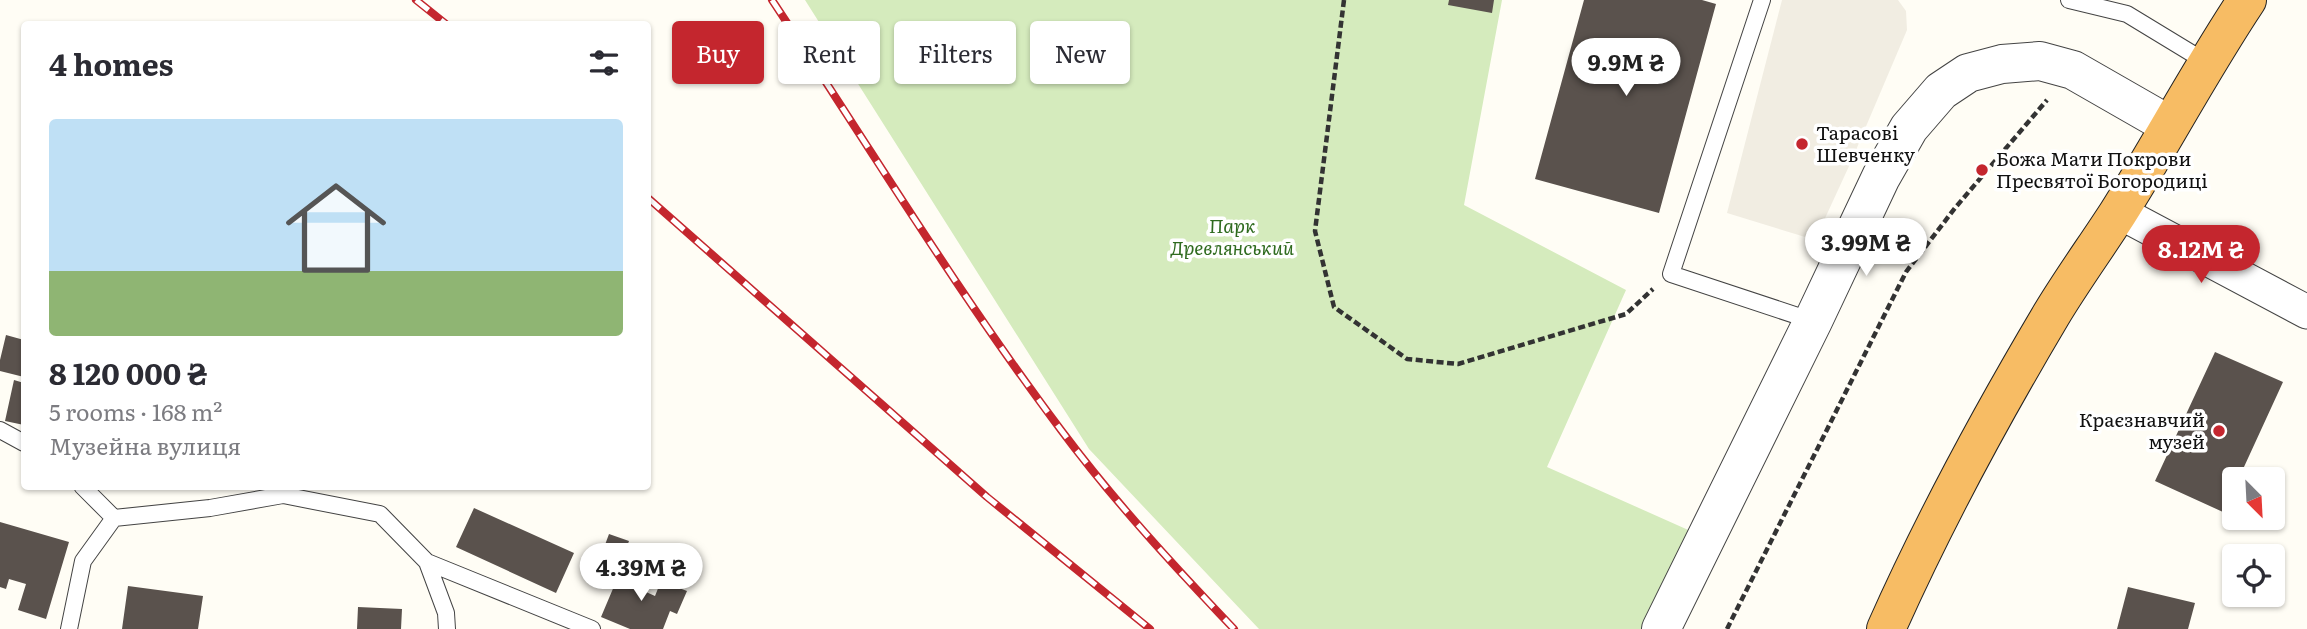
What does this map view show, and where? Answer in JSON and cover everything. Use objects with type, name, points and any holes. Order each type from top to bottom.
[{"type":"highway","points":[[1886,629],[1904,588],[1977,447],[2052,313],[2119,212],[2206,61],[2247,0]]},
{"type":"street","points":[[1661,629],[1881,177],[1909,128],[1941,91],[1968,73],[2002,64],[2040,61],[2073,70],[2169,125]]},
{"type":"street","points":[[2119,212],[2307,312]]},
{"type":"lane","points":[[1762,0],[1671,274],[1813,321]]},
{"type":"lane","points":[[2069,0],[2127,14],[2206,61]]},
{"type":"lane","points":[[0,430],[21,441]]},
{"type":"lane","points":[[86,490],[114,518]]},
{"type":"lane","points":[[69,629],[83,561],[114,518],[210,508],[283,495],[380,514],[427,562],[592,629]]},
{"type":"lane","points":[[427,562],[446,613],[447,629]]},
{"type":"path","points":[[1344,0],[1315,231],[1334,307],[1408,359],[1458,364],[1626,314],[1671,274]]},
{"type":"path","points":[[1727,629],[1906,272],[1955,208],[2050,96]]},
{"type":"green space","name":"Парк Древлянський","points":[[805,0],[1502,0],[1464,205],[1626,290],[1547,467],[1695,533],[1650,629],[1259,629],[1089,449],[858,84],[880,84],[880,21],[818,21]]},
{"type":"shaded area","points":[[1782,0],[1898,0],[1906,11],[1907,30],[1815,240],[1727,213]]},
{"type":"building","points":[[1449,0],[1494,0],[1492,13],[1448,5]]},
{"type":"building","points":[[1584,0],[1702,0],[1716,4],[1659,213],[1535,179]]},
{"type":"building","points":[[6,335],[21,339],[21,376],[0,371]]},
{"type":"building","name":"Краєзнавчий музей","points":[[2215,352],[2283,382],[2244,467],[2222,467],[2222,512],[2155,481]]},
{"type":"building","points":[[14,380],[21,382],[21,424],[5,421]]},
{"type":"building","points":[[474,508],[574,553],[556,593],[456,547]]},
{"type":"building","points":[[0,522],[69,542],[46,619],[18,610],[26,584],[9,579],[6,589],[0,587]]},
{"type":"building","points":[[609,534],[629,541],[616,576],[596,569]]},
{"type":"building","points":[[623,565],[641,572],[635,587],[655,596],[661,581],[687,591],[677,614],[670,611],[663,629],[630,629],[601,617]]},
{"type":"building","points":[[128,586],[203,596],[198,629],[122,629]]},
{"type":"building","points":[[2128,587],[2195,603],[2188,629],[2117,629]]},
{"type":"building","points":[[358,607],[402,609],[401,629],[357,629]]},
{"type":"railway","points":[[416,0],[442,21]]},
{"type":"railway","points":[[772,0],[949,271],[1023,378],[1123,507],[1234,629]]},
{"type":"railway","points":[[651,201],[987,497],[1150,629]]},
{"type":"place","name":"Тарасові Шевченку","points":[[1802,144]]},
{"type":"place","name":"Божа Мати Покрови Пресвятої Богородиці","points":[[1982,170]]},
{"type":"place","name":"Краєзнавчий музей","points":[[2219,431]]}]
